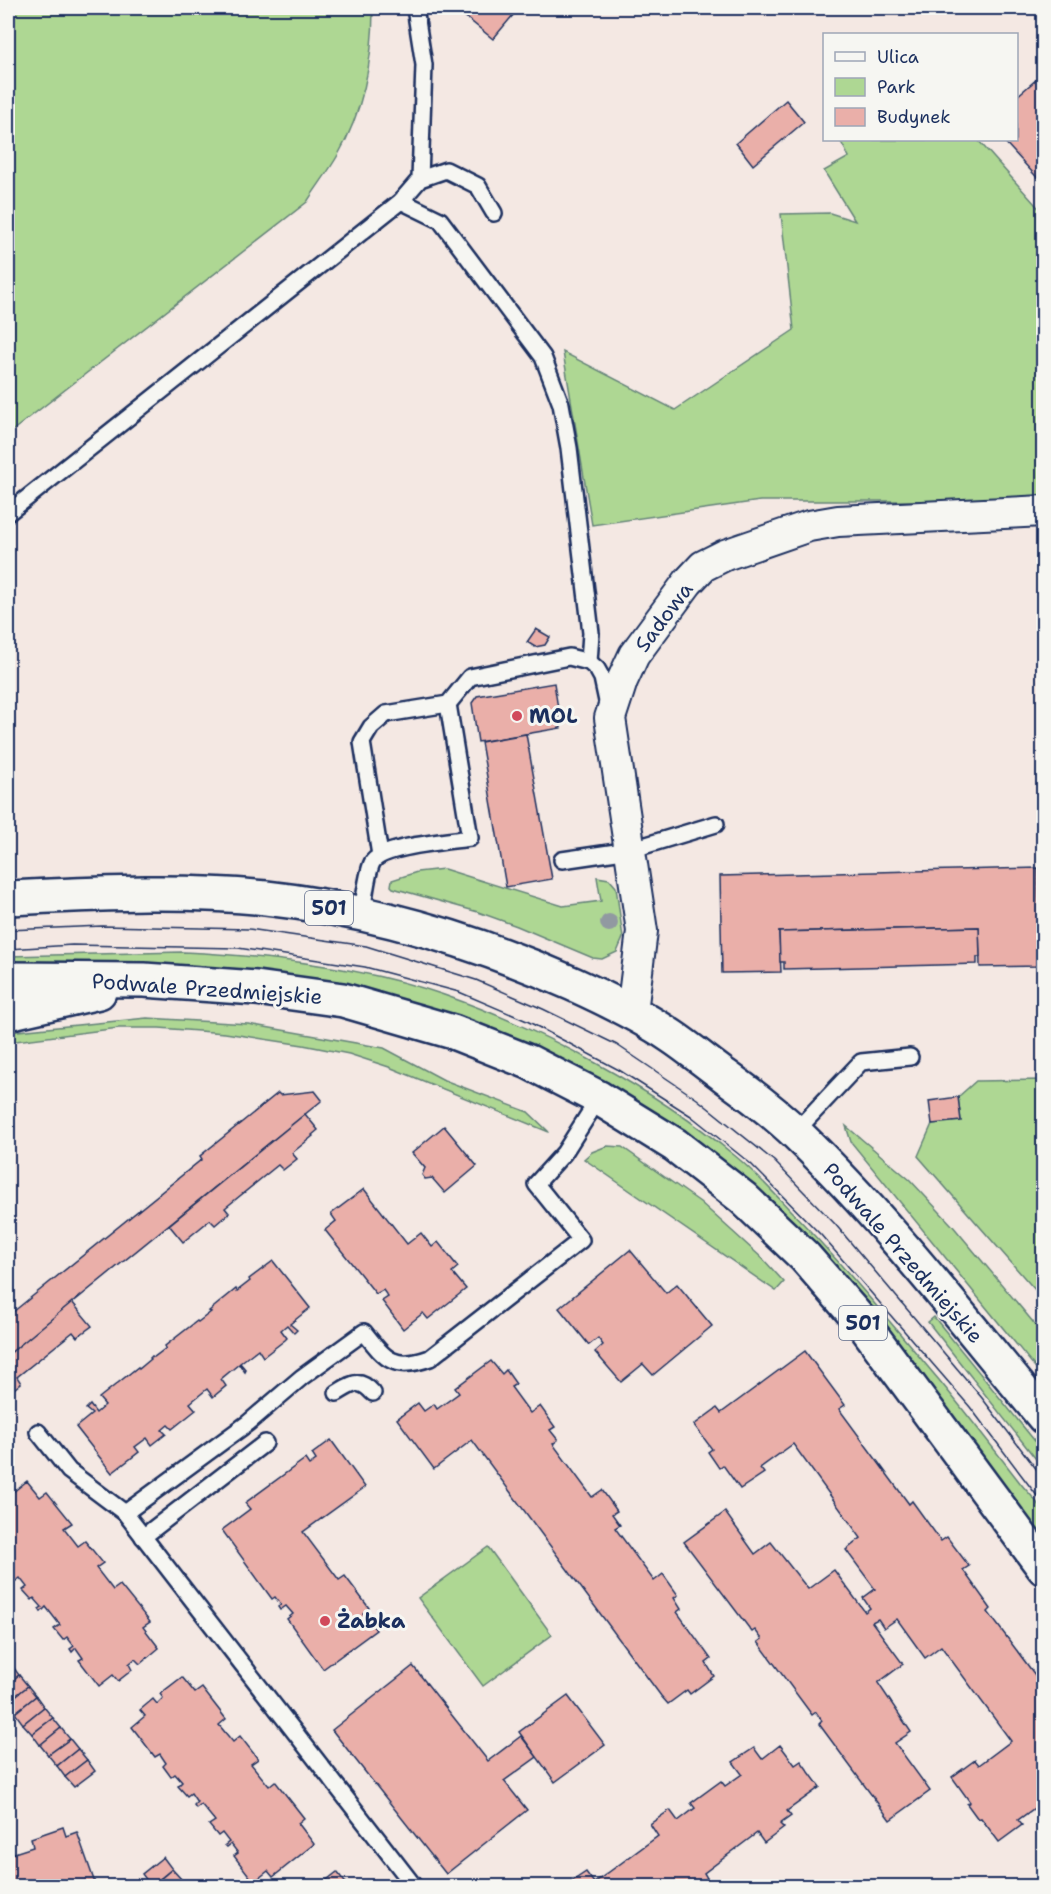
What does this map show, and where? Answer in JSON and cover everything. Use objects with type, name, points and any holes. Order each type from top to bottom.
[{"type":"main road","name":"Podwale Przedmiejskie","points":[[8,897],[164,892],[266,898],[362,913],[484,947],[632,1012],[670,1035],[753,1097],[795,1132],[886,1227],[1044,1417]]},
{"type":"main road","name":"Podwale Przedmiejskie","points":[[8,979],[144,980],[256,988],[343,1000],[453,1032],[529,1062],[599,1098],[675,1145],[743,1198],[805,1257],[865,1326],[1044,1568]]},
{"type":"main road","points":[[8,1013],[144,980]]},
{"type":"street","name":"Sadowa","points":[[632,1012],[642,931],[610,718],[622,681],[634,655],[688,582],[703,566],[725,555],[809,526],[838,521],[1044,511]]},
{"type":"lane","points":[[415,8],[424,64],[420,179]]},
{"type":"lane","points":[[8,513],[401,201],[420,179],[446,170],[478,186],[494,213]]},
{"type":"lane","points":[[401,201],[440,220],[543,357],[561,404],[569,448],[591,633],[589,662]]},
{"type":"lane","points":[[380,855],[362,742],[371,727],[386,714],[448,704],[470,677],[569,657],[589,662],[597,669],[602,678],[610,718]]},
{"type":"lane","points":[[362,913],[372,862],[380,855],[405,847],[470,838],[448,704]]},
{"type":"lane","points":[[562,860],[630,850],[716,824]]},
{"type":"lane","points":[[795,1132],[861,1062],[910,1057]]},
{"type":"lane","points":[[125,1513],[248,1423],[302,1377],[364,1332],[381,1353],[395,1362],[412,1364],[430,1358],[581,1240],[536,1184],[564,1153],[599,1098]]},
{"type":"lane","points":[[337,1393],[357,1383],[366,1385],[372,1393]]},
{"type":"lane","points":[[38,1432],[69,1472],[125,1513],[414,1887]]},
{"type":"lane","points":[[143,1537],[265,1443]]},
{"type":"green space","points":[[8,8],[373,8],[373,27],[369,65],[354,121],[338,155],[307,202],[8,434]]},
{"type":"green space","points":[[841,141],[979,141],[1043,213],[1043,493],[1036,501],[760,501],[592,525],[563,352],[675,410],[794,330],[781,214],[830,213],[855,221],[824,171],[849,157]]},
{"type":"green space","points":[[444,869],[563,906],[601,901],[597,877],[609,879],[616,887],[623,938],[617,952],[602,959],[593,958],[478,912],[391,886],[392,880],[417,872]]},
{"type":"green space","points":[[183,952],[248,956],[315,964],[413,985],[481,1009],[558,1043],[633,1084],[669,1107],[749,1168],[809,1229],[866,1293],[1037,1503],[1044,1519],[1043,1543],[671,1124],[593,1077],[158,965],[8,962],[8,956]]},
{"type":"green space","points":[[147,1018],[248,1024],[384,1048],[444,1080],[528,1112],[549,1132],[389,1067],[349,1054],[303,1045],[225,1033],[159,1028],[119,1028],[8,1042],[8,1032]]},
{"type":"green space","points":[[1043,1080],[1043,1299],[918,1156],[932,1124],[961,1120],[958,1097],[976,1081]]},
{"type":"green space","points":[[846,1126],[910,1180],[952,1225],[1043,1334],[1043,1377],[851,1142]]},
{"type":"green space","points":[[607,1146],[622,1147],[700,1202],[763,1259],[784,1282],[776,1291],[584,1159],[592,1152]]},
{"type":"green space","points":[[934,1317],[1043,1451],[1043,1468],[928,1322]]},
{"type":"green space","points":[[488,1547],[552,1635],[483,1686],[418,1598]]},
{"type":"building","points":[[466,8],[519,8],[493,39],[462,14]]},
{"type":"building","points":[[1044,73],[1044,185],[1004,141],[1018,141],[1018,95]]},
{"type":"building","points":[[786,100],[804,122],[753,165],[736,143]]},
{"type":"building","points":[[536,629],[550,637],[545,645],[535,647],[527,642]]},
{"type":"building","name":"MOL","points":[[554,683],[561,728],[478,742],[472,703],[477,696]]},
{"type":"building","points":[[526,734],[552,879],[506,887],[481,742]]},
{"type":"building","points":[[1038,868],[1040,966],[980,967],[979,927],[779,932],[781,972],[722,973],[720,876]]},
{"type":"building","points":[[979,927],[980,957],[977,957],[977,964],[784,969],[784,962],[780,962],[779,932]]},
{"type":"building","points":[[315,1091],[322,1100],[320,1102],[8,1355],[8,1316],[202,1159],[200,1156],[278,1093],[280,1095]]},
{"type":"building","points":[[958,1097],[961,1121],[932,1124],[929,1101]]},
{"type":"building","points":[[305,1114],[318,1130],[292,1153],[297,1159],[283,1170],[278,1165],[225,1208],[229,1213],[215,1225],[210,1220],[183,1242],[169,1225]]},
{"type":"building","points":[[444,1126],[477,1166],[445,1193],[432,1178],[425,1179],[422,1175],[425,1168],[412,1153]]},
{"type":"building","points":[[364,1189],[407,1244],[421,1233],[432,1247],[438,1242],[458,1267],[452,1272],[466,1289],[428,1319],[423,1313],[403,1329],[382,1301],[388,1297],[383,1290],[376,1294],[325,1230],[336,1221],[331,1214]]},
{"type":"building","points":[[630,1250],[666,1293],[677,1284],[712,1326],[653,1375],[643,1364],[621,1382],[595,1352],[603,1345],[598,1338],[589,1345],[559,1308]]},
{"type":"building","points":[[273,1261],[310,1308],[290,1324],[297,1330],[294,1333],[287,1325],[281,1330],[287,1338],[285,1340],[263,1357],[258,1349],[240,1363],[246,1370],[245,1372],[239,1364],[221,1379],[226,1386],[213,1397],[207,1389],[190,1403],[196,1410],[172,1429],[168,1425],[162,1430],[166,1434],[152,1445],[147,1438],[135,1447],[139,1452],[112,1473],[76,1427],[92,1414],[86,1409],[90,1405],[96,1413],[105,1405],[99,1398],[138,1367],[139,1369],[152,1356],[154,1357],[166,1348],[165,1346]]},
{"type":"building","points":[[72,1302],[92,1326],[77,1337],[73,1332],[17,1377],[21,1383],[8,1394],[8,1355]]},
{"type":"building","points":[[805,1351],[845,1405],[839,1409],[909,1504],[912,1501],[941,1541],[947,1537],[969,1566],[963,1570],[991,1609],[988,1612],[1044,1687],[1044,1801],[1018,1820],[1022,1825],[999,1842],[967,1804],[970,1802],[952,1777],[975,1760],[979,1765],[1011,1741],[941,1646],[925,1658],[897,1619],[884,1628],[878,1619],[872,1622],[903,1664],[878,1683],[911,1732],[895,1743],[930,1791],[890,1820],[819,1724],[822,1721],[816,1712],[812,1715],[758,1642],[762,1639],[755,1630],[752,1632],[684,1542],[725,1512],[755,1554],[771,1542],[808,1589],[834,1570],[865,1612],[870,1608],[863,1598],[875,1589],[846,1550],[861,1538],[793,1444],[760,1468],[764,1473],[740,1489],[723,1465],[719,1468],[708,1452],[712,1449],[694,1425],[717,1408],[721,1413]]},
{"type":"building","points":[[491,1361],[502,1374],[506,1370],[516,1384],[511,1387],[530,1413],[540,1406],[555,1427],[550,1430],[558,1440],[553,1444],[592,1497],[602,1490],[617,1511],[612,1514],[620,1525],[615,1528],[654,1581],[663,1574],[678,1595],[674,1598],[681,1609],[677,1612],[711,1659],[706,1663],[714,1676],[690,1694],[687,1690],[668,1704],[661,1696],[472,1440],[434,1469],[397,1419],[418,1403],[424,1411],[434,1404],[437,1409],[459,1393],[455,1388]]},
{"type":"building","points":[[331,1440],[365,1487],[303,1532],[339,1580],[345,1576],[369,1608],[363,1613],[376,1630],[323,1669],[287,1619],[293,1614],[286,1606],[280,1610],[278,1607],[281,1605],[275,1597],[272,1599],[222,1530],[250,1509],[245,1503],[305,1459],[309,1465],[316,1460],[312,1454]]},
{"type":"building","points":[[27,1481],[40,1497],[47,1492],[72,1523],[64,1528],[78,1546],[85,1541],[103,1563],[96,1568],[113,1590],[120,1585],[150,1622],[143,1627],[159,1648],[140,1664],[135,1659],[129,1664],[132,1670],[118,1681],[113,1675],[99,1686],[79,1660],[83,1658],[76,1648],[72,1652],[70,1649],[74,1646],[67,1637],[63,1640],[54,1629],[60,1625],[46,1607],[41,1612],[39,1609],[42,1607],[23,1590],[27,1587],[20,1578],[16,1581],[8,1570],[12,1567],[8,1562],[8,1496]]},
{"type":"building","points":[[11,1664],[19,1675],[8,1684],[8,1666]]},
{"type":"building","points":[[413,1666],[488,1761],[521,1736],[537,1757],[504,1781],[527,1810],[446,1874],[332,1730]]},
{"type":"building","points":[[19,1675],[28,1686],[8,1702],[8,1684]]},
{"type":"building","points":[[182,1677],[195,1693],[202,1688],[226,1719],[219,1725],[233,1742],[240,1736],[258,1759],[251,1764],[269,1786],[275,1781],[304,1818],[298,1823],[314,1844],[273,1877],[268,1871],[254,1882],[234,1856],[238,1853],[231,1844],[227,1847],[225,1845],[229,1842],[222,1833],[218,1836],[209,1825],[215,1821],[201,1804],[196,1808],[194,1805],[197,1802],[191,1793],[187,1796],[178,1786],[182,1782],[175,1774],[171,1777],[163,1766],[166,1763],[160,1754],[155,1757],[132,1727],[145,1716],[140,1710],[153,1699],[157,1704],[163,1698],[160,1694]]},
{"type":"building","points":[[28,1686],[36,1696],[15,1713],[8,1702]]},
{"type":"building","points":[[36,1696],[44,1707],[23,1724],[15,1713]]},
{"type":"building","points":[[568,1696],[605,1745],[555,1782],[519,1732]]},
{"type":"building","points":[[44,1707],[53,1718],[32,1734],[23,1724]]},
{"type":"building","points":[[53,1718],[61,1728],[40,1745],[32,1734]]},
{"type":"building","points":[[61,1728],[70,1739],[48,1755],[40,1745]]},
{"type":"building","points":[[70,1739],[78,1749],[57,1766],[48,1755]]},
{"type":"building","points":[[780,1745],[795,1765],[801,1761],[820,1787],[787,1811],[791,1816],[780,1824],[784,1828],[764,1843],[757,1833],[704,1873],[707,1878],[697,1886],[565,1886],[586,1872],[594,1883],[658,1836],[650,1824],[670,1810],[678,1821],[695,1808],[691,1803],[721,1781],[725,1786],[742,1774],[733,1762],[754,1748],[762,1759]]},
{"type":"building","points":[[78,1749],[87,1760],[65,1777],[57,1766]]},
{"type":"building","points":[[87,1760],[95,1771],[74,1787],[65,1777]]},
{"type":"building","points":[[63,1827],[66,1836],[77,1832],[96,1886],[8,1886],[8,1855],[33,1847],[31,1838]]},
{"type":"building","points":[[163,1857],[172,1869],[151,1886],[142,1874]]},
{"type":"building","points":[[172,1869],[181,1879],[172,1886],[152,1886]]},
{"type":"building","points":[[337,1872],[348,1886],[319,1886]]},
{"type":"tram line","points":[[8,930],[102,926],[249,929],[366,946],[476,980],[617,1045],[697,1099],[774,1161],[835,1224],[982,1398],[1044,1479]]},
{"type":"tram line","points":[[8,949],[72,945],[238,948],[365,967],[459,992],[527,1021],[619,1070],[691,1116],[751,1164],[821,1235],[970,1407],[1044,1505]]},
{"type":"place","name":"MOL","points":[[517,716]]},
{"type":"place","name":"Żabka","points":[[325,1621]]}]
